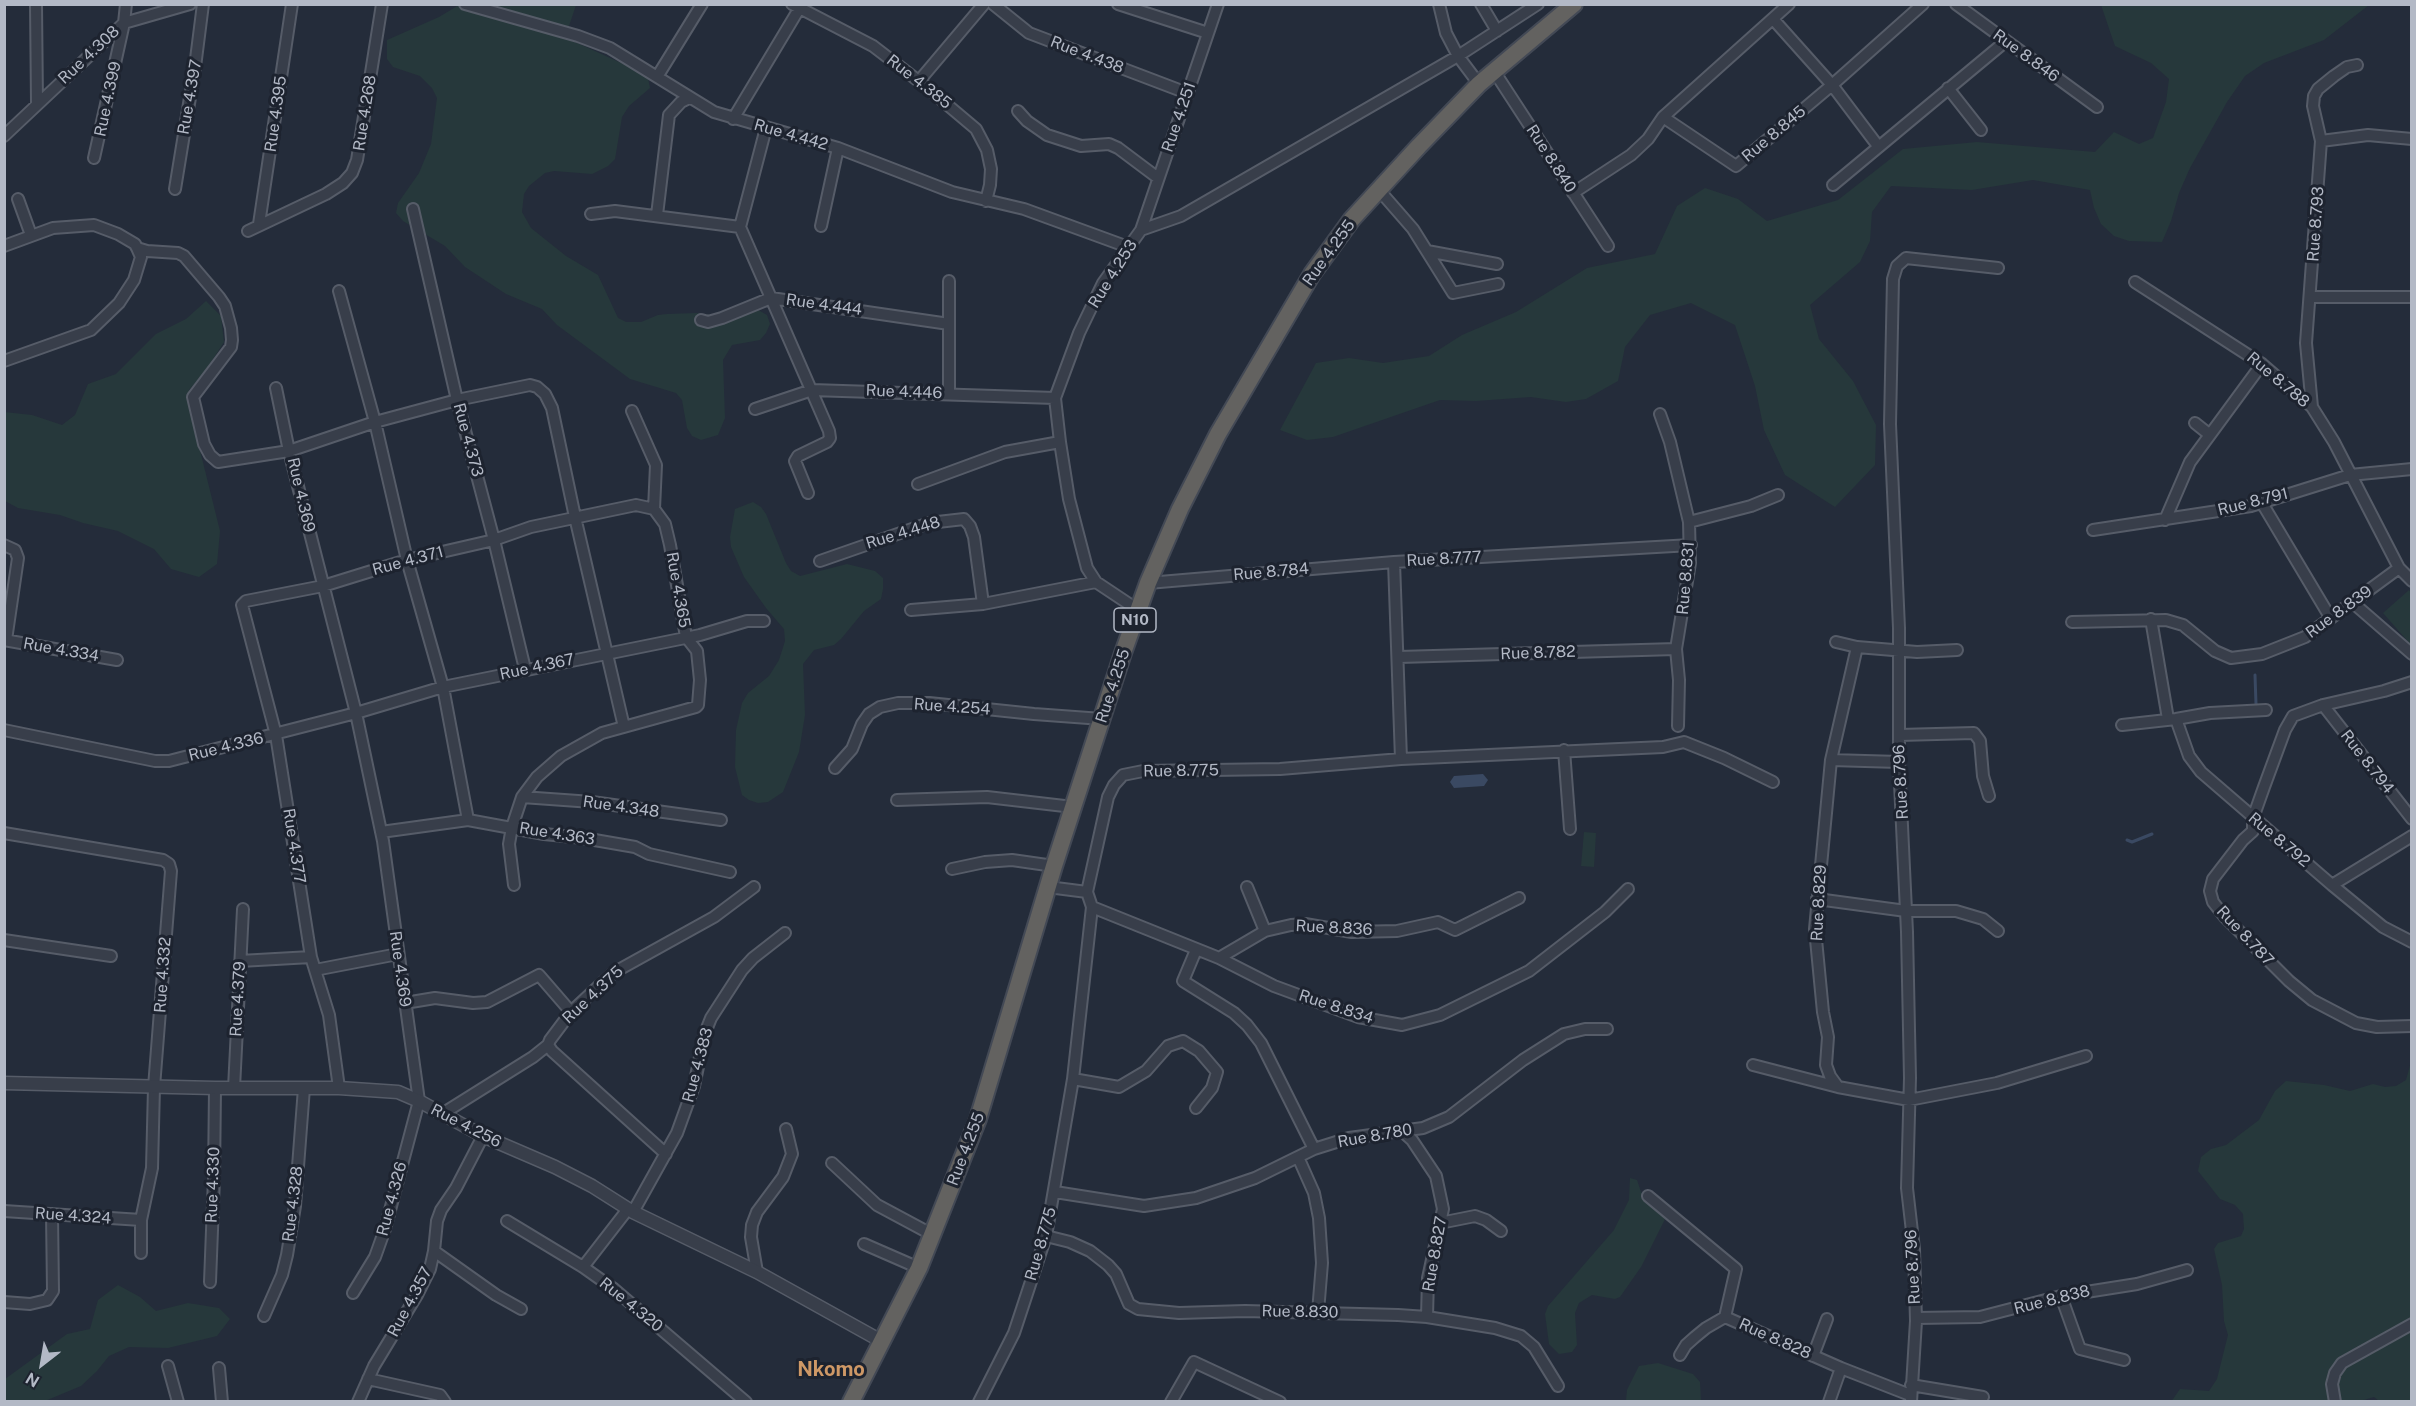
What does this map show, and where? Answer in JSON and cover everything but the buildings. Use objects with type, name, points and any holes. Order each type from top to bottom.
[{"type":"highway","name":"Rue 4.255","points":[[851,1401],[919,1268],[978,1119],[1054,866],[1138,610],[1180,509],[1218,434],[1312,274],[1352,219],[1479,84],[1564,7]]},
{"type":"street","points":[[36,4],[37,103]]},
{"type":"street","name":"Rue 4.399","points":[[94,158],[124,23],[126,4]]},
{"type":"street","name":"Rue 4.308","points":[[4,136],[124,23],[190,4]]},
{"type":"street","name":"Rue 4.397","points":[[175,189],[203,4]]},
{"type":"street","name":"Rue 4.395","points":[[259,224],[292,4]]},
{"type":"street","name":"Rue 4.268","points":[[248,231],[326,194],[343,183],[352,173],[357,160],[382,4]]},
{"type":"street","name":"Rue 4.442","points":[[465,4],[595,42],[626,57],[714,112],[733,119],[838,148],[952,192],[1024,209],[1128,247]]},
{"type":"street","points":[[657,77],[702,4]]},
{"type":"street","points":[[919,81],[984,4]]},
{"type":"street","name":"Rue 4.438","points":[[993,4],[1029,33],[1187,93]]},
{"type":"street","points":[[1118,4],[1208,33]]},
{"type":"street","name":"Rue 4.251","points":[[1141,230],[1218,4]]},
{"type":"street","points":[[1439,4],[1446,33],[1458,56],[1479,84]]},
{"type":"street","points":[[1481,4],[1497,31]]},
{"type":"street","name":"Rue 4.253","points":[[1096,582],[1087,568],[1069,499],[1055,398],[1079,333],[1103,283],[1141,230],[1181,216],[1458,56],[1538,4]]},
{"type":"street","points":[[1573,193],[1631,155],[1648,139],[1663,117],[1789,4]]},
{"type":"street","name":"Rue 8.845","points":[[1663,117],[1736,166],[1923,4]]},
{"type":"street","name":"Rue 8.846","points":[[1956,4],[2097,107]]},
{"type":"street","points":[[733,119],[798,6]]},
{"type":"street","name":"Rue 4.385","points":[[798,6],[873,46],[976,129],[987,150],[991,169],[986,201]]},
{"type":"street","points":[[1773,19],[1832,85],[1878,146]]},
{"type":"street","points":[[1833,185],[2006,41]]},
{"type":"street","name":"Rue 8.793","points":[[2312,407],[2306,352],[2321,141],[2313,106],[2314,96],[2318,89],[2334,76],[2347,67],[2357,65]]},
{"type":"street","name":"Rue 8.840","points":[[1494,71],[1608,246]]},
{"type":"street","points":[[1948,88],[1981,130]]},
{"type":"street","points":[[657,215],[669,116],[681,102],[690,98]]},
{"type":"street","points":[[1018,111],[1037,129],[1056,140],[1081,146],[1109,144],[1118,148],[1158,178]]},
{"type":"street","points":[[591,214],[615,211],[740,227],[766,128]]},
{"type":"street","points":[[2321,141],[2368,135],[2412,139]]},
{"type":"street","points":[[821,226],[838,148]]},
{"type":"street","points":[[1379,190],[1413,229],[1453,293],[1498,284]]},
{"type":"street","points":[[18,199],[31,235]]},
{"type":"street","name":"Rue 4.373","points":[[413,209],[457,400],[525,669]]},
{"type":"street","points":[[4,246],[52,228],[94,225],[118,234],[135,244],[141,257],[134,280],[119,303],[91,330],[4,361]]},
{"type":"street","name":"Rue 4.444","points":[[740,227],[771,298],[949,324]]},
{"type":"street","points":[[137,248],[178,253],[184,256],[225,306],[232,340],[231,347],[193,397],[204,444],[210,455],[219,462],[228,462],[289,451],[276,388]]},
{"type":"street","points":[[1427,251],[1497,264]]},
{"type":"street","name":"Rue 8.796","points":[[1911,1394],[1916,1318],[1914,1249],[1907,1188],[1910,1078],[1906,911],[1899,762],[1899,649],[1890,424],[1893,279],[1897,266],[1906,258],[1998,268]]},
{"type":"street","points":[[949,281],[950,394]]},
{"type":"street","name":"Rue 8.788","points":[[2135,282],[2262,364],[2312,407],[2334,442],[2399,568],[2412,581]]},
{"type":"street","points":[[339,291],[375,422],[407,560],[443,687],[468,820]]},
{"type":"street","points":[[2311,297],[2412,297]]},
{"type":"street","points":[[700,320],[708,322],[722,318],[771,298],[812,390],[830,438],[827,442],[798,456],[795,461],[808,493]]},
{"type":"street","points":[[2165,520],[2190,462],[2262,364]]},
{"type":"street","name":"Rue 4.369","points":[[419,1101],[381,832],[356,713],[289,451],[375,422],[457,400],[530,385],[537,387],[545,394],[552,408],[624,727]]},
{"type":"street","name":"Rue 4.446","points":[[755,409],[812,390],[1055,398]]},
{"type":"street","points":[[575,517],[636,505],[654,509],[656,465],[632,411]]},
{"type":"street","points":[[1660,414],[1670,442],[1689,522]]},
{"type":"street","points":[[2195,423],[2210,435]]},
{"type":"street","points":[[918,484],[1005,452],[1060,442]]},
{"type":"street","name":"Rue 8.791","points":[[2093,530],[2251,506],[2350,475],[2412,470]]},
{"type":"street","name":"Rue 8.831","points":[[1678,726],[1679,680],[1676,649],[1688,586],[1691,545],[1689,522],[1751,506],[1778,495]]},
{"type":"street","points":[[2262,502],[2330,617]]},
{"type":"street","name":"Rue 4.365","points":[[514,885],[509,844],[512,827],[522,797],[537,777],[561,756],[602,733],[698,705],[700,680],[697,651],[686,637],[665,524],[654,509]]},
{"type":"street","name":"Rue 4.371","points":[[242,605],[246,601],[322,586],[407,560],[494,540],[531,527],[575,517]]},
{"type":"street","name":"Rue 4.448","points":[[820,561],[930,523],[964,519],[970,526],[974,537],[983,604]]},
{"type":"street","points":[[4,545],[15,550],[18,558],[5,640]]},
{"type":"street","name":"Rue 8.777","points":[[1401,759],[1394,562],[1691,545]]},
{"type":"street","name":"Rue 8.784","points":[[1148,583],[1394,562]]},
{"type":"street","name":"Rue 8.839","points":[[2072,622],[2151,619],[2183,625],[2215,651],[2231,658],[2262,654],[2306,637],[2399,568]]},
{"type":"street","points":[[911,610],[983,604],[1096,582],[1138,610]]},
{"type":"street","points":[[2352,602],[2412,654]]},
{"type":"street","name":"Rue 4.377","points":[[242,605],[276,735],[311,957],[329,1016],[339,1088]]},
{"type":"street","name":"Rue 8.792","points":[[2151,619],[2172,719],[2189,756],[2201,772],[2383,927],[2412,942]]},
{"type":"street","name":"Rue 4.367","points":[[443,687],[714,632],[747,621],[764,621]]},
{"type":"street","name":"Rue 4.334","points":[[5,640],[117,660]]},
{"type":"street","points":[[1836,642],[1857,647],[1917,652],[1957,650]]},
{"type":"street","name":"Rue 8.829","points":[[1838,1086],[1826,1065],[1828,1037],[1815,939],[1831,760],[1857,647]]},
{"type":"street","name":"Rue 8.782","points":[[1399,657],[1676,649]]},
{"type":"street","name":"Rue 8.787","points":[[2412,682],[2384,692],[2323,705],[2293,716],[2285,730],[2253,818],[2253,831],[2243,840],[2213,879],[2210,891],[2213,902],[2224,916],[2289,981],[2312,1000],[2356,1023],[2377,1027],[2412,1026]]},
{"type":"street","name":"Rue 4.336","points":[[4,730],[155,761],[169,761],[276,735],[443,687]]},
{"type":"street","name":"Rue 4.254","points":[[835,768],[852,749],[862,724],[869,714],[880,707],[898,703],[929,703],[1102,719]]},
{"type":"street","name":"Rue 8.794","points":[[2323,705],[2412,819]]},
{"type":"street","points":[[2122,725],[2210,713],[2265,710]]},
{"type":"street","points":[[1899,735],[1974,733],[1980,741],[1983,776],[1989,796]]},
{"type":"street","name":"Rue 8.775","points":[[980,1401],[1014,1333],[1046,1236],[1073,1079],[1092,907],[1087,892],[1108,797],[1114,785],[1123,776],[1143,771],[1280,769],[1401,759],[1663,747],[1684,742],[1724,758],[1773,782]]},
{"type":"street","points":[[1564,750],[1570,829]]},
{"type":"street","points":[[1831,760],[1899,762]]},
{"type":"street","name":"Rue 4.348","points":[[522,797],[592,802],[721,820]]},
{"type":"street","points":[[897,800],[987,797],[1073,807]]},
{"type":"street","name":"Rue 4.363","points":[[381,832],[468,820],[635,847],[649,854],[730,872]]},
{"type":"street","name":"Rue 4.332","points":[[4,833],[163,860],[169,864],[171,871],[154,1087],[152,1168],[141,1220],[141,1253]]},
{"type":"street","points":[[2332,885],[2412,837]]},
{"type":"street","points":[[952,869],[985,862],[1012,860],[1054,866]]},
{"type":"street","name":"Rue 4.375","points":[[442,1114],[533,1057],[548,1045],[571,1012],[613,973],[714,917],[754,887]]},
{"type":"street","points":[[1048,887],[1087,892]]},
{"type":"street","points":[[1247,887],[1265,931]]},
{"type":"street","name":"Rue 8.834","points":[[1092,907],[1219,958],[1274,986],[1358,1017],[1402,1026],[1440,1015],[1528,971],[1605,912],[1628,889]]},
{"type":"street","name":"Rue 8.836","points":[[1219,958],[1265,931],[1305,924],[1352,932],[1397,931],[1438,922],[1455,930],[1519,898]]},
{"type":"street","points":[[1817,899],[1906,911],[1965,913],[1983,919],[1998,931]]},
{"type":"street","name":"Rue 4.379","points":[[234,1088],[243,909]]},
{"type":"street","name":"Rue 4.383","points":[[583,1267],[631,1211],[677,1133],[694,1086],[705,1033],[711,1018],[742,970],[753,958],[785,933]]},
{"type":"street","points":[[4,940],[111,956]]},
{"type":"street","points":[[1196,950],[1183,981],[1234,1013],[1248,1025],[1261,1043],[1314,1149]]},
{"type":"street","points":[[315,970],[398,954]]},
{"type":"street","points":[[240,961],[311,957]]},
{"type":"street","points":[[405,1003],[435,998],[474,1003],[487,1002],[539,975],[571,1012]]},
{"type":"street","name":"Rue 8.780","points":[[1055,1192],[1144,1206],[1196,1198],[1255,1178],[1314,1149],[1348,1138],[1423,1128],[1449,1117],[1523,1060],[1564,1034],[1586,1029],[1607,1029]]},
{"type":"street","points":[[1073,1079],[1119,1087],[1146,1071],[1168,1046],[1183,1041],[1199,1052],[1216,1072],[1212,1088],[1196,1108]]},
{"type":"street","points":[[548,1045],[666,1154]]},
{"type":"street","points":[[1754,1065],[1838,1086],[1909,1100],[1997,1083],[2086,1056]]},
{"type":"street","name":"Rue 4.256","points":[[4,1083],[215,1088],[339,1088],[398,1092],[483,1136],[555,1167],[631,1211],[757,1272],[883,1342]]},
{"type":"street","name":"Rue 4.330","points":[[210,1282],[215,1088]]},
{"type":"street","name":"Rue 4.328","points":[[264,1316],[282,1275],[287,1255],[295,1206],[304,1088]]},
{"type":"street","name":"Rue 4.326","points":[[353,1293],[375,1257],[385,1229],[419,1101]]},
{"type":"street","points":[[757,1272],[751,1237],[752,1225],[757,1212],[783,1177],[792,1154],[786,1129]]},
{"type":"street","name":"Rue 8.827","points":[[1402,1131],[1412,1140],[1436,1176],[1443,1209],[1428,1278],[1427,1317]]},
{"type":"street","name":"Rue 4.357","points":[[358,1401],[374,1366],[430,1269],[437,1221],[441,1210],[456,1188],[483,1136]]},
{"type":"street","points":[[1299,1157],[1314,1193],[1319,1218],[1322,1263],[1318,1312]]},
{"type":"street","points":[[832,1163],[877,1205],[933,1235]]},
{"type":"street","name":"Rue 8.828","points":[[1648,1196],[1736,1269],[1725,1317],[1841,1368],[1911,1394],[1983,1397]]},
{"type":"street","name":"Rue 4.324","points":[[4,1211],[141,1220]]},
{"type":"street","points":[[4,1302],[30,1304],[47,1300],[53,1291],[52,1214]]},
{"type":"street","points":[[1440,1223],[1475,1216],[1486,1220],[1501,1231]]},
{"type":"street","name":"Rue 4.320","points":[[507,1221],[583,1267],[614,1289],[746,1401]]},
{"type":"street","name":"Rue 8.830","points":[[1046,1236],[1070,1242],[1090,1251],[1108,1265],[1116,1274],[1129,1304],[1138,1309],[1179,1313],[1318,1312],[1427,1317],[1496,1328],[1521,1336],[1534,1347],[1558,1386]]},
{"type":"street","points":[[864,1244],[919,1268]]},
{"type":"street","points":[[434,1251],[477,1282],[521,1309]]},
{"type":"street","name":"Rue 8.838","points":[[1916,1318],[1980,1317],[2061,1296],[2137,1284],[2187,1270]]},
{"type":"street","points":[[2061,1296],[2080,1349],[2124,1360]]},
{"type":"street","points":[[1680,1355],[1686,1345],[1700,1332],[1725,1317]]},
{"type":"street","points":[[1813,1356],[1827,1319]]},
{"type":"street","points":[[2335,1401],[2332,1384],[2335,1373],[2342,1363],[2412,1324]]},
{"type":"street","points":[[1171,1401],[1194,1362],[1273,1400]]},
{"type":"street","points":[[168,1366],[178,1401]]},
{"type":"street","points":[[219,1368],[222,1401]]},
{"type":"street","points":[[1829,1401],[1841,1368]]},
{"type":"street","points":[[368,1380],[440,1395],[445,1401]]},
{"type":"shaded area","points":[[459,5],[576,5],[569,26],[573,41],[632,68],[648,78],[650,88],[629,106],[622,117],[615,159],[608,166],[592,174],[554,171],[545,173],[529,186],[524,194],[522,212],[531,228],[566,256],[598,275],[618,318],[626,322],[641,322],[667,314],[696,313],[731,318],[758,310],[767,315],[770,324],[760,340],[732,345],[723,360],[725,418],[718,435],[701,440],[692,436],[687,428],[682,400],[676,393],[630,379],[557,325],[542,309],[506,294],[465,267],[445,246],[403,221],[396,213],[398,203],[419,173],[431,144],[437,98],[432,88],[420,76],[393,67],[387,59],[387,40],[439,17]]},
{"type":"shaded area","points":[[2101,5],[2369,5],[2324,40],[2264,63],[2245,76],[2227,102],[2190,168],[2162,242],[2129,241],[2114,236],[2101,224],[2090,190],[2033,180],[1972,190],[1891,186],[1872,212],[1870,241],[1860,262],[1810,305],[1819,339],[1853,381],[1876,425],[1875,465],[1835,507],[1785,475],[1764,430],[1755,386],[1735,325],[1691,303],[1650,315],[1625,347],[1618,381],[1586,399],[1566,402],[1531,397],[1476,401],[1440,400],[1333,437],[1307,440],[1280,430],[1316,363],[1349,358],[1383,363],[1429,356],[1462,335],[1516,312],[1587,268],[1655,254],[1677,206],[1705,188],[1738,199],[1767,221],[1838,200],[1903,149],[1977,142],[2095,152],[2114,132],[2139,144],[2153,138],[2166,102],[2169,79],[2151,63],[2115,46]]},
{"type":"shaded area","points":[[206,301],[221,316],[224,342],[206,370],[189,390],[191,414],[220,531],[217,564],[199,577],[171,569],[154,549],[118,531],[60,515],[18,508],[5,501],[4,412],[32,415],[62,425],[75,415],[88,384],[116,374],[156,334],[186,319]]},
{"type":"shaded area","points":[[753,502],[766,514],[791,571],[800,576],[847,564],[875,571],[883,578],[881,599],[864,611],[834,645],[814,650],[803,664],[805,715],[799,752],[783,792],[768,802],[758,803],[742,795],[735,767],[736,730],[742,703],[748,693],[769,676],[779,660],[785,641],[784,629],[744,577],[731,547],[730,537],[735,509]]},
{"type":"shaded area","points":[[2409,590],[2411,593],[2411,645],[2383,613]]},
{"type":"shaded area","points":[[1584,832],[1596,833],[1594,867],[1581,866]]},
{"type":"shaded area","points":[[2411,1062],[2411,1401],[2379,1401],[2374,1397],[2357,1402],[2171,1402],[2180,1389],[2209,1391],[2217,1379],[2228,1335],[2224,1321],[2222,1285],[2214,1249],[2218,1243],[2241,1236],[2244,1229],[2243,1214],[2235,1205],[2220,1199],[2198,1171],[2201,1157],[2211,1149],[2226,1145],[2259,1120],[2275,1091],[2286,1081],[2324,1085],[2350,1091],[2373,1084],[2385,1087],[2396,1086],[2406,1080]]},
{"type":"shaded area","points":[[1630,1178],[1637,1180],[1641,1192],[1656,1206],[1665,1219],[1641,1267],[1620,1297],[1615,1299],[1592,1295],[1579,1303],[1575,1313],[1577,1345],[1572,1352],[1559,1354],[1549,1344],[1545,1314],[1548,1306],[1614,1230],[1629,1200]]},
{"type":"shaded area","points":[[118,1285],[140,1297],[156,1311],[188,1303],[219,1308],[230,1319],[217,1336],[168,1348],[129,1347],[109,1356],[81,1386],[45,1401],[5,1401],[5,1379],[67,1334],[90,1329],[98,1300]]},
{"type":"shaded area","points":[[1658,1363],[1693,1374],[1700,1382],[1701,1401],[1626,1401],[1627,1390],[1639,1366]]},
{"type":"water","points":[[1483,774],[1488,780],[1484,786],[1454,788],[1450,782],[1454,776]]},
{"type":"waterway","points":[[2255,675],[2256,704]]},
{"type":"waterway","points":[[2127,840],[2132,842],[2152,834]]},
{"type":"district","name":"Nkomo","points":[[831,1370]]}]
